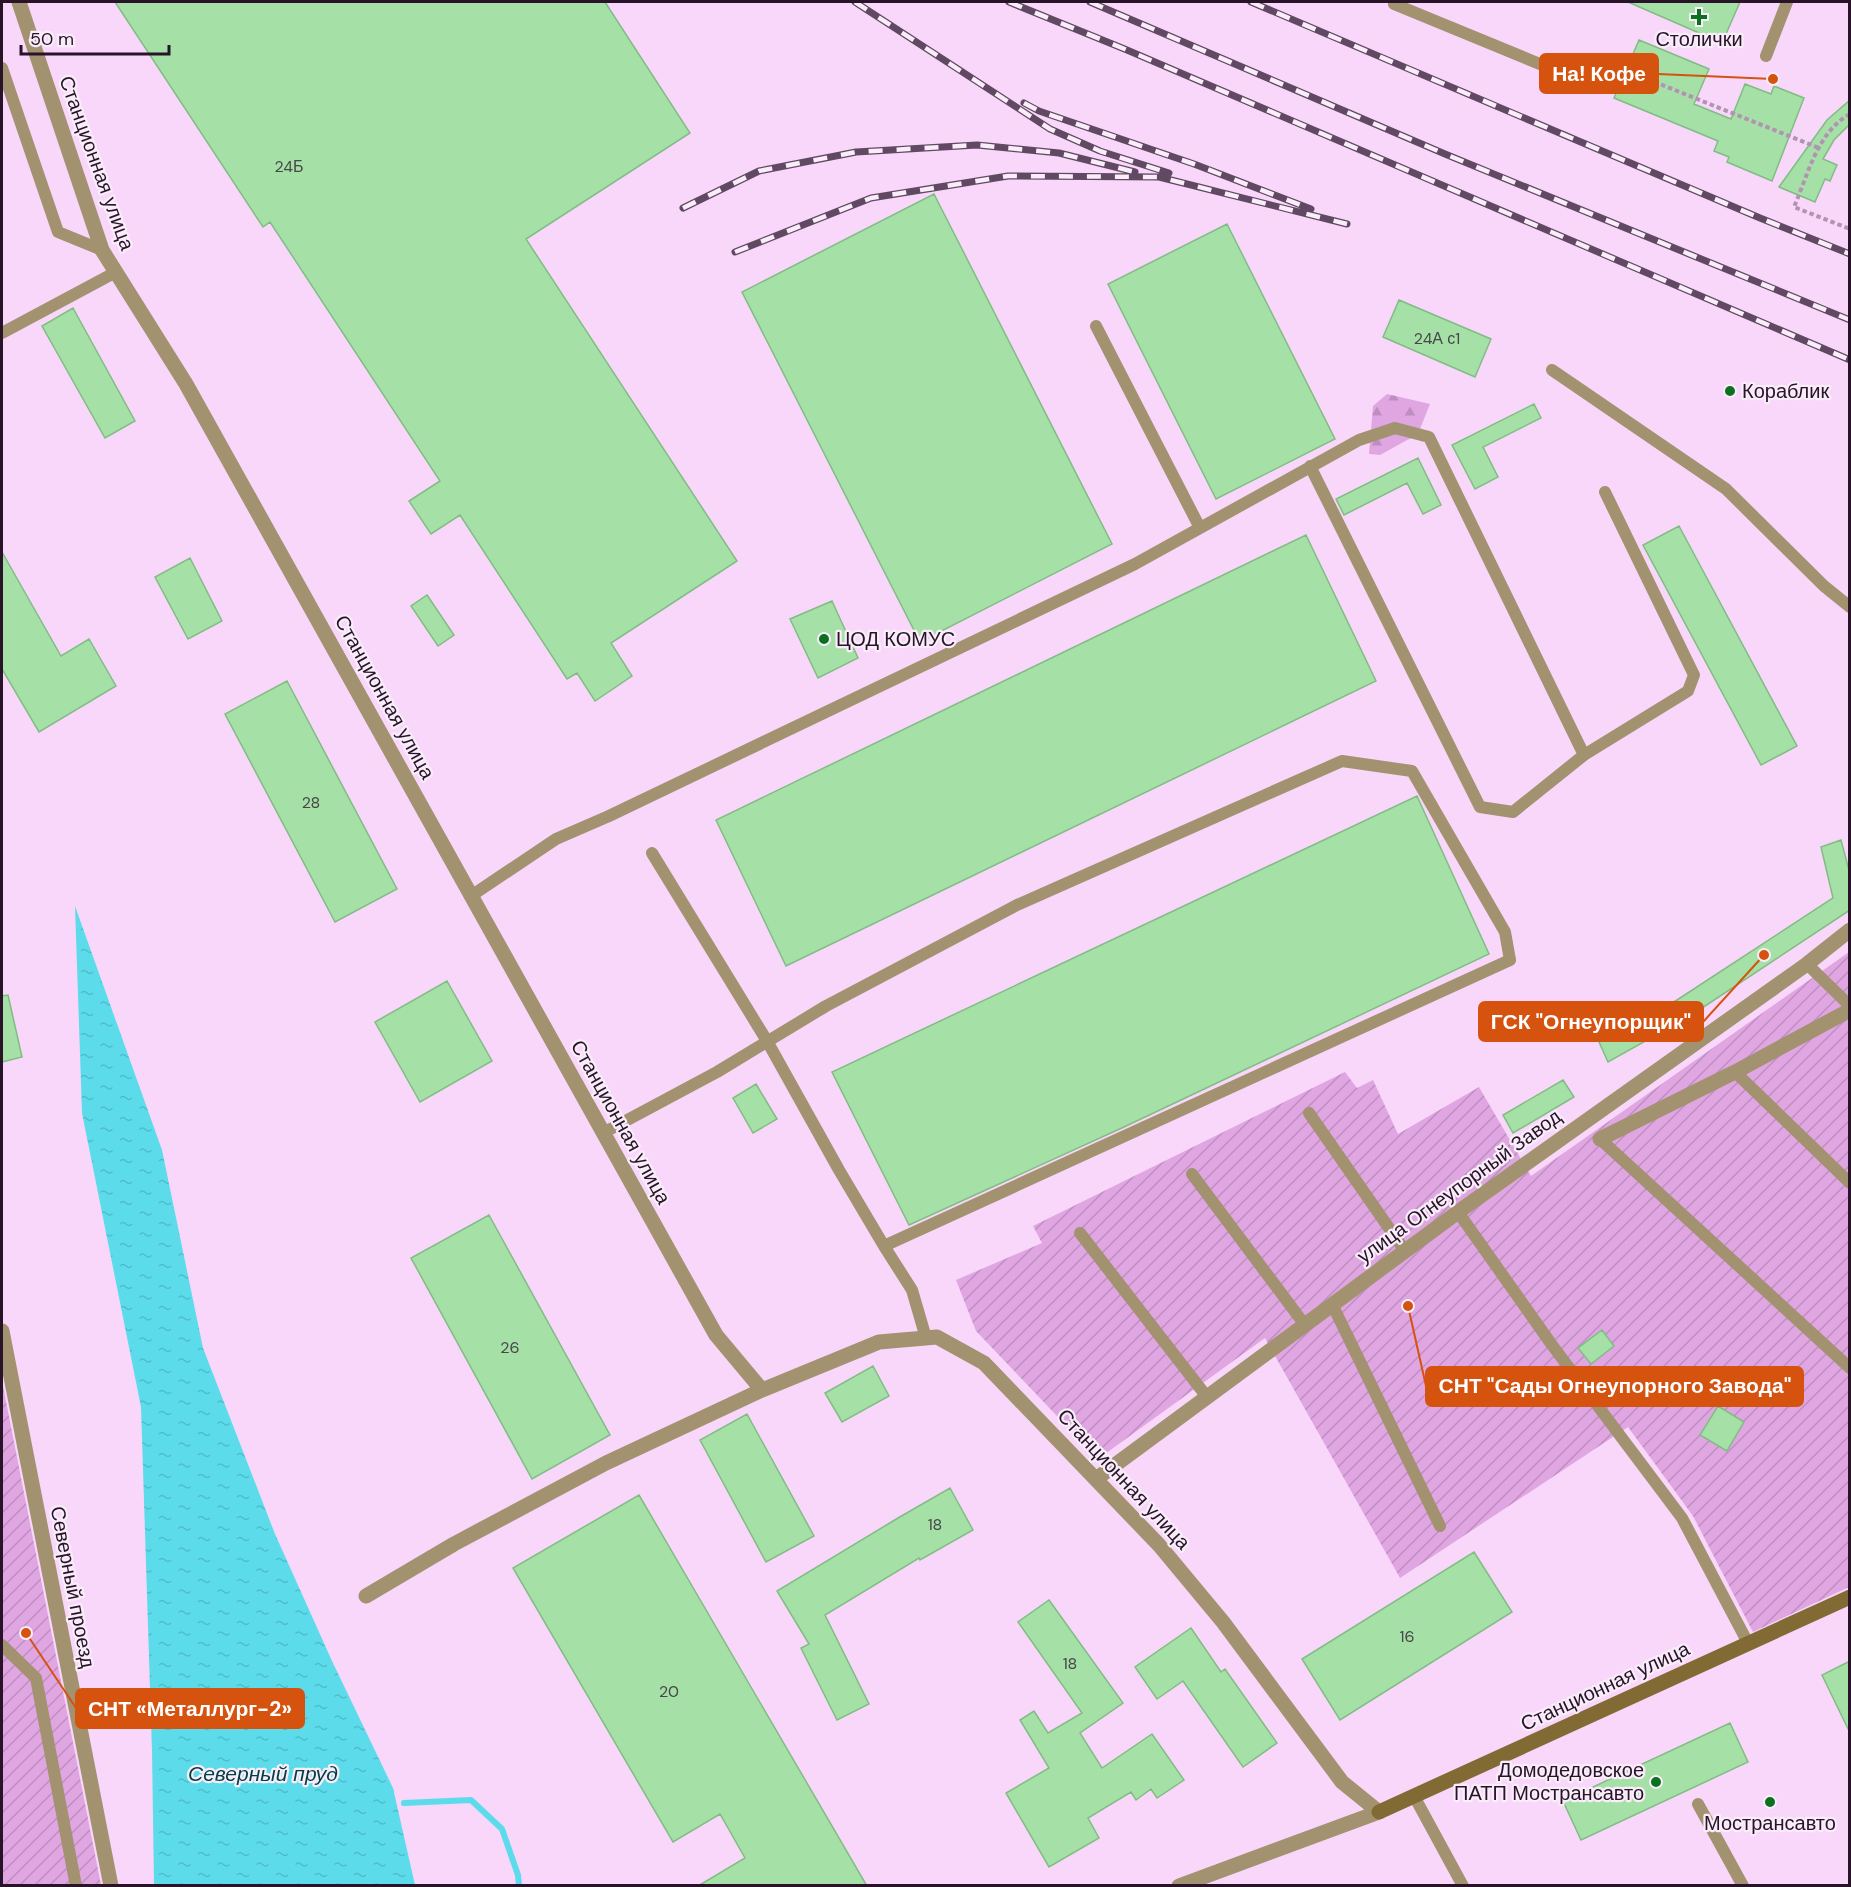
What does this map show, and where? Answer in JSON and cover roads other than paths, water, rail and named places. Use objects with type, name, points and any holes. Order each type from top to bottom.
[{"type":"street","name":"Станционная улица","points":[[20,2],[102,250],[186,384],[716,1335],[762,1390]]},
{"type":"street","name":"улица Огнеупорный Завод","points":[[1096,1479],[1458,1212],[1807,964],[1850,930]]},
{"type":"street","points":[[1600,1139],[1735,1072],[1850,1009]]},
{"type":"street","name":"Северный проезд","points":[[2,1331],[111,1886]]},
{"type":"street","name":"Станционная улица","points":[[366,1596],[454,1544],[606,1463],[762,1390],[879,1342],[937,1337],[984,1363],[1159,1545],[1223,1622],[1342,1782],[1378,1812]]},
{"type":"street","name":"Станционная улица","points":[[1179,1886],[1378,1812],[1850,1597]]},
{"type":"lane","points":[[1392,2],[1547,67]]},
{"type":"lane","points":[[1766,56],[1787,2]]},
{"type":"lane","points":[[2,68],[58,232],[102,250]]},
{"type":"lane","points":[[2,333],[116,272]]},
{"type":"lane","points":[[1096,326],[1200,528]]},
{"type":"lane","points":[[1552,370],[1725,489],[1824,586],[1850,607]]},
{"type":"lane","points":[[471,896],[556,840],[1124,569],[1359,440],[1395,428],[1429,437],[1584,755]]},
{"type":"lane","points":[[1310,466],[1480,807],[1513,812],[1584,755],[1688,691],[1694,675],[1605,492]]},
{"type":"lane","points":[[603,1133],[717,1072],[826,1006],[1017,905],[1342,761],[1412,771],[1505,932],[1510,960],[884,1246]]},
{"type":"lane","points":[[652,853],[767,1041],[839,1170],[912,1290],[926,1338]]},
{"type":"lane","points":[[1807,964],[1850,1009]]},
{"type":"lane","points":[[1735,1072],[1850,1183]]},
{"type":"lane","points":[[1309,1113],[1405,1251]]},
{"type":"lane","points":[[1600,1139],[1850,1368]]},
{"type":"lane","points":[[1192,1174],[1305,1324]]},
{"type":"lane","points":[[1458,1212],[1552,1345],[1682,1518],[1748,1644]]},
{"type":"lane","points":[[1080,1233],[1208,1397]]},
{"type":"lane","points":[[1332,1304],[1440,1526]]},
{"type":"lane","points":[[2,1645],[36,1678],[75,1886]]},
{"type":"lane","points":[[1414,1796],[1463,1886]]},
{"type":"lane","points":[[1698,1804],[1743,1886]]},
{"type":"water","name":"Северный пруд","points":[[75,906],[162,1150],[203,1348],[275,1534],[332,1661],[393,1788],[415,1885],[154,1885],[141,1407],[82,1113]]},
{"type":"waterway","points":[[404,1803],[471,1800],[502,1829],[518,1875],[519,1886]]},
{"type":"railway","points":[[855,2],[1050,129],[1100,151],[1169,173]]},
{"type":"railway","points":[[1009,2],[1127,50],[1850,360]]},
{"type":"railway","points":[[1090,2],[1445,154],[1850,320]]},
{"type":"railway","points":[[1251,2],[1850,254]]},
{"type":"railway","points":[[1024,103],[1039,111],[1194,164],[1311,209]]},
{"type":"railway","points":[[683,208],[759,171],[856,152],[977,145],[1059,153],[1135,172]]},
{"type":"railway","points":[[735,252],[871,198],[1008,176],[1159,177],[1347,224]]},
{"type":"place","name":"Столички","points":[[1699,17]]},
{"type":"place","name":"На! Кофе","points":[[1773,79]]},
{"type":"place","name":"Кораблик","points":[[1730,391]]},
{"type":"place","name":"ЦОД КОМУС","points":[[824,639]]},
{"type":"place","name":"ГСК \"Огнеупорщик\"","points":[[1764,955]]},
{"type":"place","name":"СНТ \"Сады Огнеупорного Завода\"","points":[[1408,1306]]},
{"type":"place","name":"СНТ «Металлург-2»","points":[[26,1633]]},
{"type":"place","name":"Домодедовское ПАТП Мострансавто","points":[[1656,1782]]},
{"type":"place","name":"Мострансавто","points":[[1770,1802]]}]
